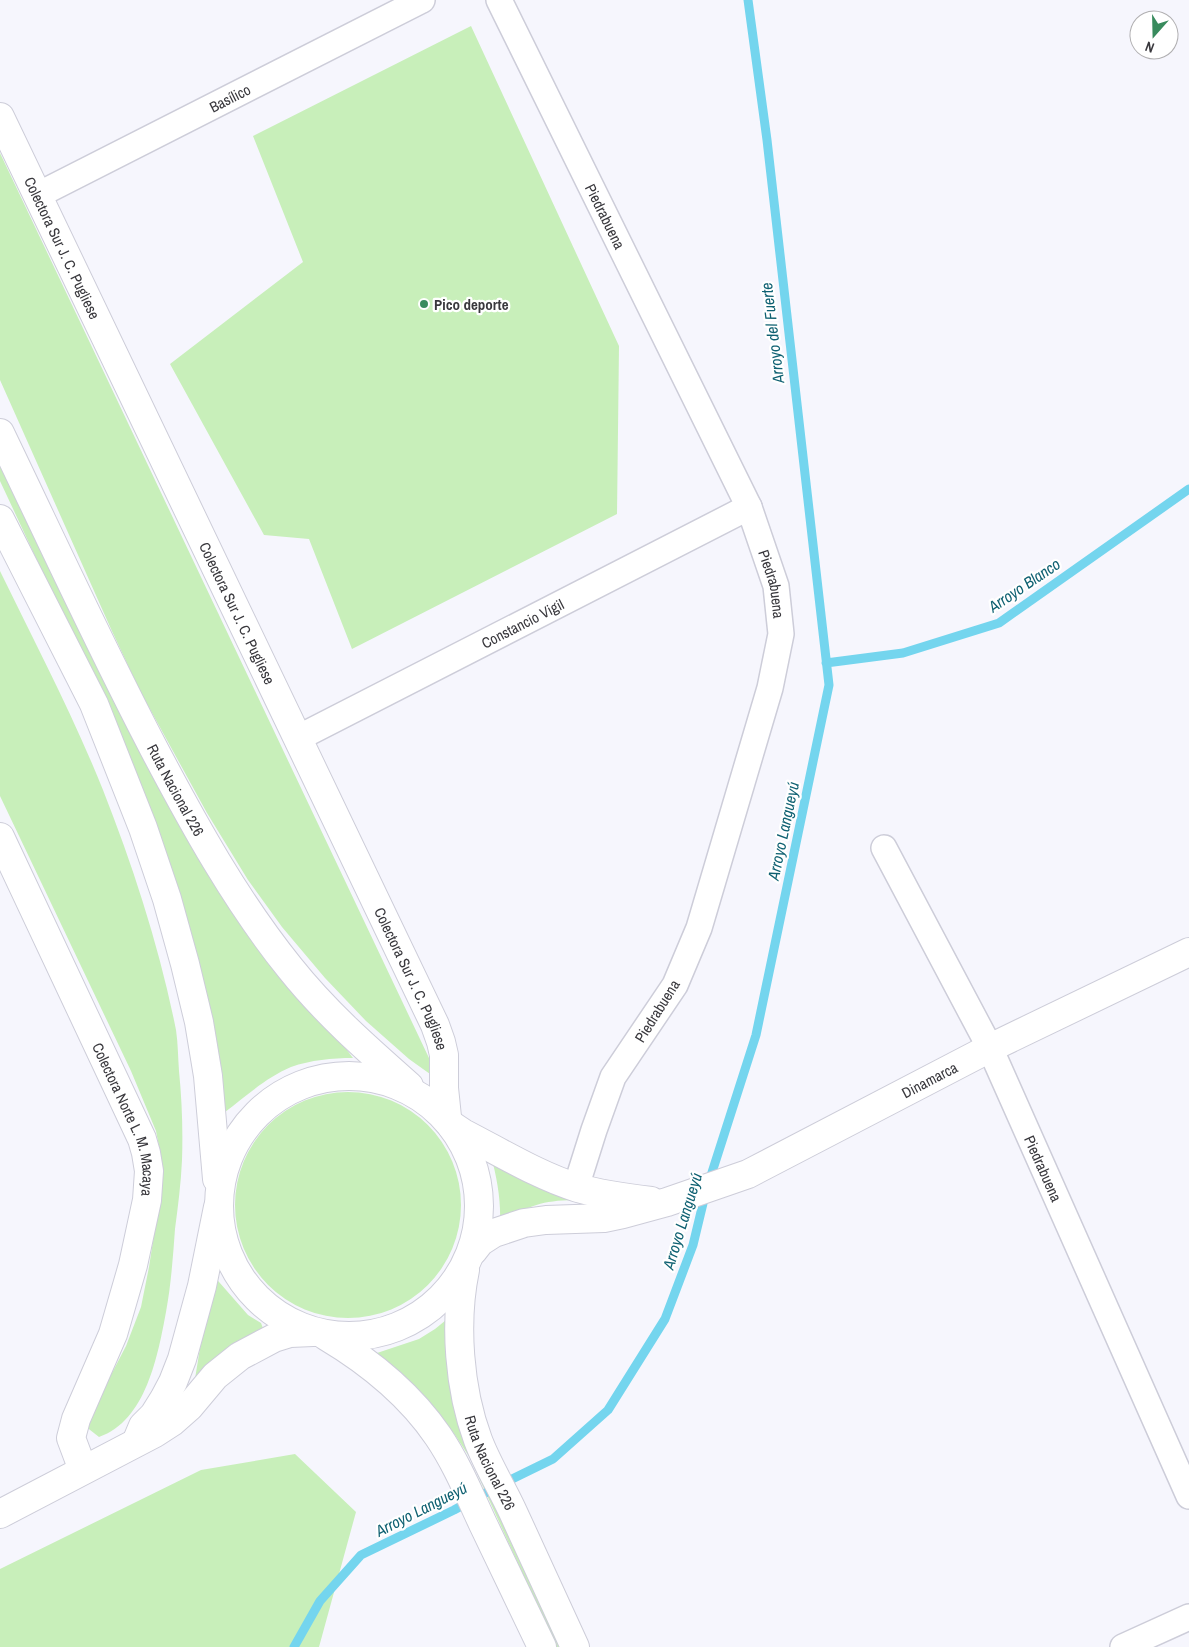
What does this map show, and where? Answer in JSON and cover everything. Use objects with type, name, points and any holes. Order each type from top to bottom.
[{"type":"main road","name":"Colectora Sur J. C. Pugliese","points":[[0,117],[436,1026],[444,1055],[444,1088],[449,1121]]},
{"type":"main road","name":"Ruta Nacional 226","points":[[0,434],[127,697],[186,809],[239,897],[290,968],[320,1003],[357,1039],[449,1121],[466,1147],[476,1172],[480,1199],[479,1225],[462,1287],[460,1313],[462,1374],[466,1399],[484,1454],[575,1647]]},
{"type":"main road","name":"Ruta Nacional 226","points":[[0,519],[94,704],[143,828],[167,899],[199,1022],[208,1076],[221,1235],[230,1261],[244,1285],[264,1305],[287,1321],[319,1333],[351,1351],[407,1400],[438,1436],[458,1470],[542,1647]]},
{"type":"main road","name":"Colectora Norte L. M. Macaya","points":[[3,849],[142,1139],[149,1171],[147,1200],[134,1265],[116,1326],[76,1419],[71,1438],[83,1470]]},
{"type":"main road","name":"Dinamarca","points":[[470,1258],[480,1242],[494,1233],[524,1223],[546,1220],[604,1218],[667,1202],[748,1174],[990,1048],[1189,952]]},
{"type":"main road","name":"Ruta Nacional 226","points":[[218,1201],[225,1162],[241,1132],[264,1107],[292,1088],[324,1078],[358,1076],[391,1082],[421,1097]]},
{"type":"main road","points":[[449,1121],[463,1133],[552,1178],[576,1187],[617,1197],[667,1202]]},
{"type":"main road","points":[[136,1442],[143,1426],[154,1415],[164,1399],[182,1359],[204,1277],[218,1201]]},
{"type":"main road","name":"Ruta Nacional 226","points":[[319,1333],[353,1337],[381,1333],[408,1323],[431,1308],[451,1288],[470,1258]]},
{"type":"main road","points":[[0,1514],[155,1433],[172,1422],[189,1407],[216,1376],[240,1356],[282,1335],[290,1333],[319,1333]]},
{"type":"street","name":"Basílico","points":[[38,195],[422,0]]},
{"type":"street","name":"Piedrabuena","points":[[499,0],[749,507],[776,586],[781,634],[770,688],[699,928],[675,985],[613,1078],[576,1187]]},
{"type":"street","name":"Constancio Vigil","points":[[298,738],[749,507]]},
{"type":"street","name":"Piedrabuena","points":[[884,848],[990,1048],[1189,1496]]},
{"type":"street","points":[[1123,1647],[1189,1617]]},
{"type":"green space","name":"Pico deporte","points":[[471,26],[619,346],[617,514],[352,649],[309,539],[264,535],[170,364],[303,262],[253,136]]},
{"type":"green space","points":[[0,153],[438,1077],[430,1074],[409,1059],[366,1021],[325,978],[282,927],[248,880],[207,813],[140,691],[0,380]]},
{"type":"green space","points":[[0,462],[320,1015],[353,1058],[322,1060],[291,1067],[265,1081],[225,1112],[222,1103],[216,1045],[205,988],[182,904],[167,859],[123,744],[0,481]]},
{"type":"green space","points":[[0,571],[79,734],[103,790],[135,878],[154,939],[177,1035],[182,1104],[182,1160],[171,1281],[163,1329],[154,1366],[139,1402],[128,1417],[115,1429],[99,1437],[85,1426],[94,1400],[113,1371],[126,1346],[141,1307],[157,1215],[161,1172],[160,1152],[156,1131],[131,1071],[0,796]]},
{"type":"green space","points":[[348,1092],[381,1097],[391,1101],[411,1111],[428,1125],[442,1142],[452,1162],[456,1172],[461,1205],[456,1238],[452,1248],[442,1268],[428,1285],[411,1299],[391,1309],[381,1313],[348,1318],[315,1313],[305,1309],[285,1299],[268,1285],[254,1268],[244,1248],[240,1238],[235,1205],[240,1172],[244,1162],[254,1142],[268,1125],[285,1111],[305,1101],[315,1097]]},
{"type":"green space","points":[[491,1156],[579,1200],[556,1201],[537,1205],[500,1223],[498,1189]]},
{"type":"green space","points":[[212,1274],[248,1315],[261,1323],[264,1331],[194,1385]]},
{"type":"green space","points":[[451,1316],[451,1369],[566,1647],[556,1647],[470,1458],[455,1435],[436,1410],[374,1354],[419,1339]]},
{"type":"green space","points":[[295,1454],[356,1512],[319,1647],[0,1647],[0,1569],[201,1470]]},
{"type":"waterway","name":"Arroyo Langueyú","points":[[294,1647],[320,1601],[361,1555],[553,1459],[608,1410],[665,1319],[693,1245],[706,1191],[756,1035],[829,685],[767,140],[748,0]]},
{"type":"waterway","name":"Arroyo Blanco","points":[[826,663],[903,653],[999,623],[1189,489]]},
{"type":"place","name":"Pico deporte","points":[[424,304]]},
{"type":"water label","name":"Arroyo del Fuerte","points":[[772,333]]}]
